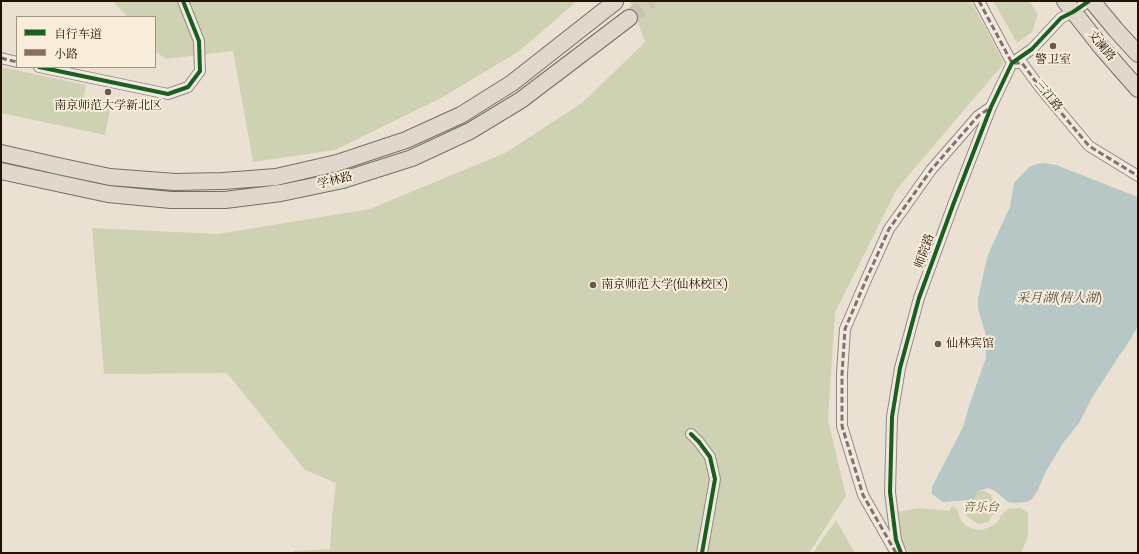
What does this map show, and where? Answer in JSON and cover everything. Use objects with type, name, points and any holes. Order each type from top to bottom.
[{"type":"main road","name":"文澜路","points":[[1090,1],[1138,54]]},
{"type":"main road","name":"学林路","points":[[1,153],[110,177],[175,182],[222,181],[276,177],[336,163],[406,140],[461,115],[512,84],[616,2]]},
{"type":"main road","name":"文澜路","points":[[1069,7],[1138,89]]},
{"type":"main road","name":"学林路","points":[[1,171],[108,194],[171,200],[225,200],[281,193],[343,180],[412,158],[470,131],[521,100],[629,18]]},
{"type":"street","points":[[44,68],[168,94],[188,87],[200,71],[199,41],[183,1]]},
{"type":"street","points":[[979,1],[1012,63]]},
{"type":"street","name":"师院路","points":[[902,553],[896,540],[890,492],[892,417],[900,368],[919,298],[991,107],[1012,63],[1032,49],[1061,18],[1069,7],[1090,1]]},
{"type":"street","points":[[1,58],[16,62]]},
{"type":"street","name":"三江路","points":[[1012,63],[1022,63],[1042,90],[1089,146],[1138,176]]},
{"type":"street","name":"师院路","points":[[896,553],[863,495],[842,426],[842,374],[845,329],[889,229],[932,170],[978,116],[991,107]]},
{"type":"street","points":[[691,434],[700,442],[710,457],[715,479],[702,553]]},
{"type":"green space","points":[[112,1],[577,1],[518,52],[441,98],[335,150],[253,162],[233,51],[166,59],[156,52],[156,16],[127,16]]},
{"type":"green space","name":"南京师范大学(仙林校区)","points":[[630,1],[971,1],[1004,63],[897,189],[835,313],[828,420],[846,496],[809,553],[293,553],[294,551],[330,549],[336,483],[305,470],[227,373],[104,374],[92,228],[217,234],[370,209],[505,153],[582,103],[645,42]]},
{"type":"green space","points":[[993,1],[1029,1],[1038,14],[1032,32],[1017,43]]},
{"type":"green space","points":[[1,67],[86,85],[83,100],[111,106],[105,135],[1,113]]},
{"type":"green space","name":"音乐台","points":[[978,491],[985,491],[991,495],[997,509],[988,522],[979,524],[967,516],[964,507],[969,497]]},
{"type":"green space","points":[[952,506],[957,509],[961,520],[965,525],[973,529],[982,530],[998,522],[1001,515],[1008,509],[1021,508],[1028,513],[1028,536],[1021,553],[909,553],[902,540],[898,512],[919,508],[949,511]]},
{"type":"green space","points":[[836,520],[855,553],[813,553]]},
{"type":"water","name":"采月湖(情人湖)","points":[[1043,163],[1056,165],[1138,197],[1138,326],[1093,396],[1079,423],[1063,443],[1045,473],[1038,490],[1032,499],[1027,502],[1008,502],[995,491],[988,488],[978,491],[973,500],[943,502],[932,494],[932,487],[963,427],[986,358],[985,332],[978,308],[978,299],[986,262],[1010,207],[1014,183],[1029,167]]},
{"type":"tunnel","points":[[629,18],[651,1]]},
{"type":"marked path","points":[[979,1],[1012,63],[1022,63],[1042,90],[1089,146],[1138,176]]},
{"type":"marked path","points":[[1,58],[16,62]]},
{"type":"marked path","points":[[896,553],[863,495],[842,426],[842,374],[845,329],[889,229],[931,170],[978,116],[990,108]]},
{"type":"cycle path","points":[[44,68],[168,94],[188,87],[200,71],[199,41],[183,1]]},
{"type":"cycle path","points":[[901,553],[896,540],[890,492],[892,417],[900,368],[919,298],[991,107],[1012,63],[1032,49],[1061,18],[1089,1]]},
{"type":"cycle path","points":[[691,434],[710,457],[715,479],[702,553]]},
{"type":"place","name":"警卫室","points":[[1053,46]]},
{"type":"place","name":"南京师范大学新北区","points":[[108,92]]},
{"type":"place","name":"南京师范大学(仙林校区)","points":[[593,285]]},
{"type":"place","name":"仙林宾馆","points":[[938,344]]}]
